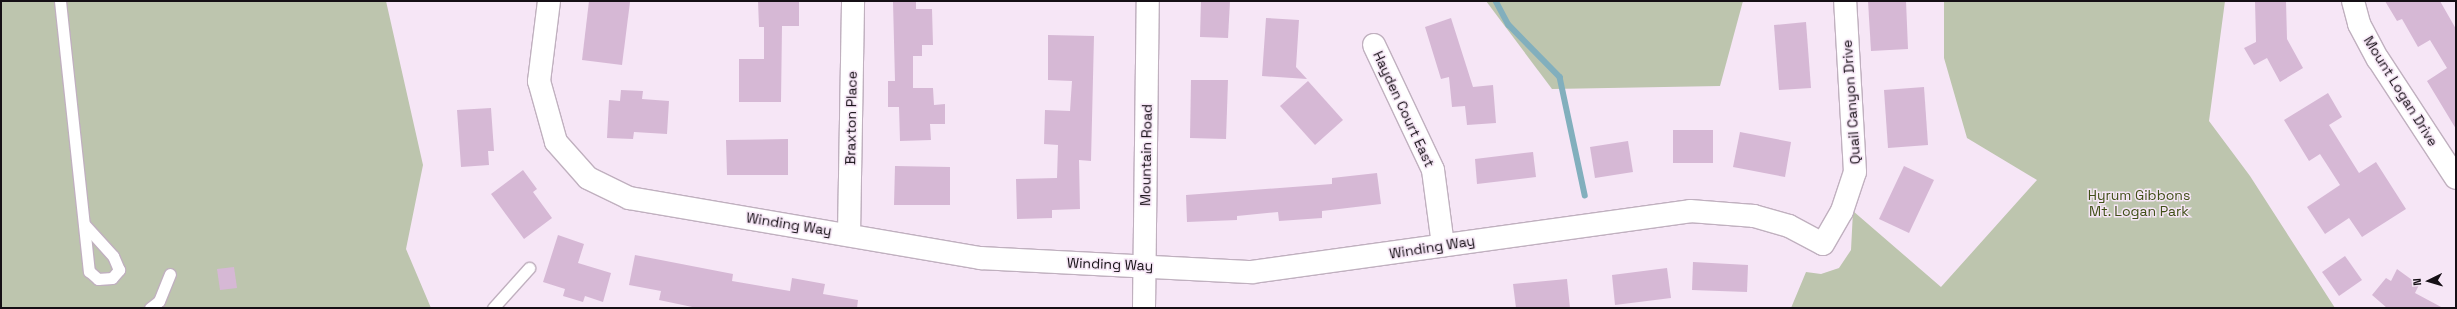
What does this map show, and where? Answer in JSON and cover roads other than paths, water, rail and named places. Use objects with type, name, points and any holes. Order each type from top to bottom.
[{"type":"street","name":"Winding Way","points":[[549,1],[539,81],[556,142],[588,178],[630,198],[849,234],[981,258],[1144,265],[1252,272],[1443,244],[1690,211],[1754,216],[1789,226],[1823,244]]},
{"type":"street","name":"Braxton Place","points":[[849,234],[853,1]]},
{"type":"street","name":"Mountain Road","points":[[1144,308],[1148,1]]},
{"type":"street","name":"Quail Canyon Drive","points":[[1823,244],[1842,211],[1855,172],[1844,1]]},
{"type":"street","name":"Mount Logan Drive","points":[[2353,1],[2359,24],[2378,59],[2456,178]]},
{"type":"street","name":"Hayden Court East","points":[[1374,45],[1433,170],[1443,244]]},
{"type":"lane","points":[[60,1],[89,271],[98,279],[112,278],[119,270],[113,256],[84,224]]},
{"type":"lane","points":[[493,308],[529,268]]},
{"type":"lane","points":[[150,308],[159,301],[170,274]]},
{"type":"waterway","points":[[1496,1],[1509,25],[1560,77],[1585,195]]},
{"type":"park label","name":"Hyrum Gibbons Mt. Logan Park","points":[[2139,204]]}]
